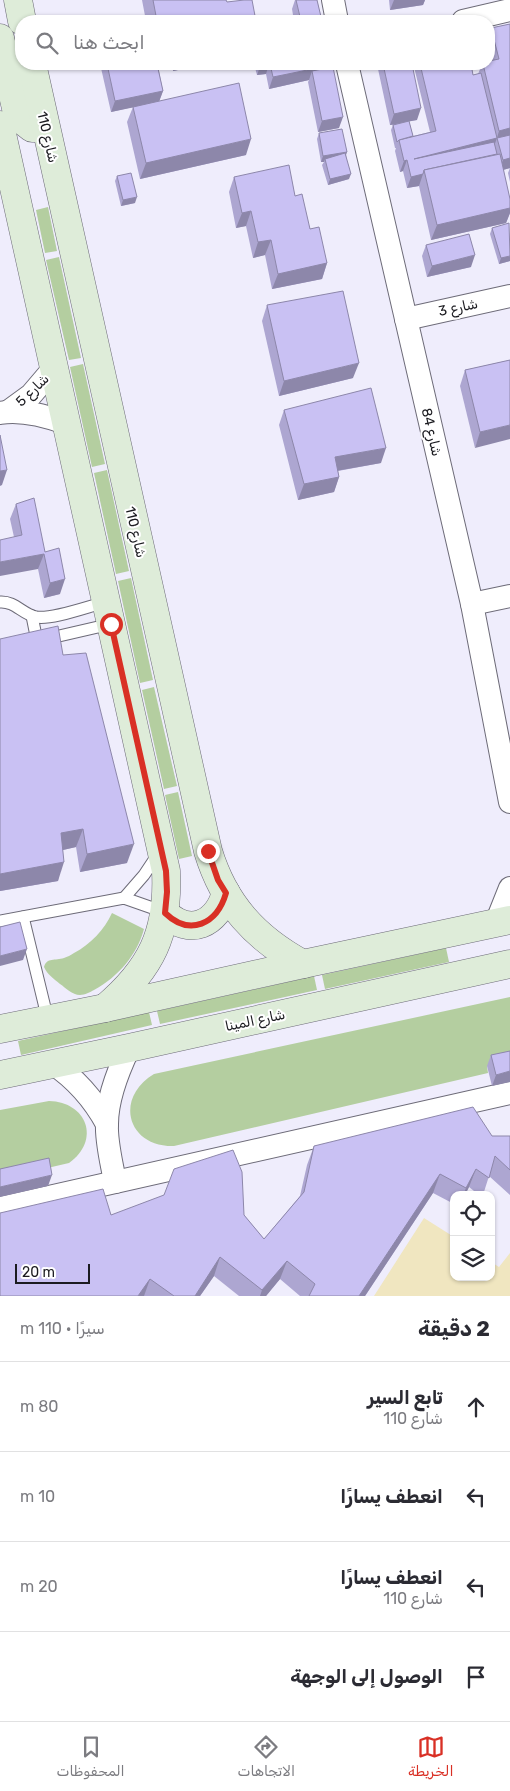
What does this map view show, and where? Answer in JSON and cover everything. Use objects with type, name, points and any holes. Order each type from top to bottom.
[{"type":"main road","points":[[18,0],[21,15]]},
{"type":"main road","points":[[0,38],[18,117],[32,128],[46,128]]},
{"type":"main road","name":"شارع 110","points":[[33,70],[212,866],[237,911],[251,927],[284,954],[303,964]]},
{"type":"main road","points":[[0,126],[166,871],[165,913],[160,934],[154,948],[139,974],[125,992],[105,1008]]},
{"type":"main road","points":[[165,913],[170,918],[183,924],[198,924],[217,913],[221,908],[226,893]]},
{"type":"main road","points":[[0,1029],[105,1008],[503,921]]},
{"type":"main road","name":"شارع المينا","points":[[0,1075],[510,964]]},
{"type":"street","points":[[332,0],[336,15]]},
{"type":"street","points":[[489,15],[510,10]]},
{"type":"street","name":"شارع 84","points":[[348,70],[472,604],[510,802]]},
{"type":"street","name":"شارع 3","points":[[406,319],[510,296]]},
{"type":"street","name":"شارع 5","points":[[5,412],[31,395],[54,368]]},
{"type":"street","name":"شارع 5","points":[[5,412],[40,416],[66,423]]},
{"type":"street","points":[[472,604],[510,596]]},
{"type":"street","points":[[503,921],[510,888]]},
{"type":"street","points":[[115,1182],[107,1124],[112,1092],[129,1048]]},
{"type":"street","points":[[52,1063],[78,1084],[99,1109],[107,1124]]},
{"type":"street","points":[[0,1208],[510,1093]]},
{"type":"lane","points":[[0,602],[10,603],[32,616],[43,618],[108,613]]},
{"type":"lane","points":[[32,616],[32,642],[108,613]]},
{"type":"lane","points":[[124,898],[144,875],[161,850]]},
{"type":"lane","points":[[0,921],[124,898],[165,913]]},
{"type":"lane","points":[[23,917],[48,1020]]},
{"type":"green space","points":[[48,207],[57,251],[45,253],[36,210]]},
{"type":"green space","points":[[59,257],[81,358],[69,360],[46,260]]},
{"type":"green space","points":[[83,364],[105,464],[92,467],[70,367]]},
{"type":"green space","points":[[107,470],[129,571],[116,574],[94,473]]},
{"type":"green space","points":[[131,578],[153,680],[140,683],[118,581]]},
{"type":"green space","points":[[154,687],[177,786],[164,789],[142,690]]},
{"type":"green space","points":[[178,792],[192,856],[179,859],[165,795]]},
{"type":"green space","points":[[112,913],[144,929],[137,948],[119,972],[103,985],[84,994],[74,994],[49,974],[44,967],[45,964],[49,961],[68,957],[86,945],[101,931]]},
{"type":"green space","points":[[446,948],[449,962],[325,989],[322,975]]},
{"type":"green space","points":[[314,976],[317,990],[160,1024],[157,1011]]},
{"type":"green space","points":[[510,997],[510,1061],[487,1066],[488,1073],[174,1146],[158,1144],[145,1139],[136,1130],[131,1119],[130,1108],[134,1096],[141,1084],[154,1074]]},
{"type":"green space","points":[[149,1012],[152,1025],[21,1055],[18,1041]]},
{"type":"green space","points":[[49,1101],[62,1103],[73,1108],[80,1115],[85,1124],[87,1134],[85,1144],[79,1154],[69,1163],[0,1179],[0,1110]]},
{"type":"sand","points":[[424,1218],[450,1234],[450,1281],[495,1281],[495,1264],[499,1267],[510,1253],[510,1296],[374,1296]]},
{"type":"building","points":[[153,0],[226,0],[227,2],[252,0],[255,15],[156,15]]},
{"type":"building","points":[[296,0],[317,0],[321,15],[300,15]]},
{"type":"building","points":[[510,24],[510,128],[499,131],[484,70],[495,70],[495,60],[499,59],[495,44],[495,27]]},
{"type":"building","points":[[108,70],[158,70],[163,91],[115,101]]},
{"type":"building","points":[[271,70],[307,70],[273,77]]},
{"type":"building","points":[[334,70],[343,117],[322,121],[312,71]]},
{"type":"building","points":[[384,70],[413,70],[421,108],[394,114]]},
{"type":"building","points":[[421,70],[472,70],[473,75],[481,73],[497,138],[414,159],[494,142],[497,154],[424,170],[423,174],[411,177],[407,160],[404,161],[399,140],[436,131]]},
{"type":"building","points":[[239,83],[251,139],[146,163],[133,107]]},
{"type":"building","points":[[409,121],[413,136],[397,142],[393,125]]},
{"type":"building","points":[[342,129],[347,152],[323,156],[319,133]]},
{"type":"building","points":[[510,135],[510,158],[503,160],[497,138]]},
{"type":"building","points":[[345,153],[351,174],[330,179],[325,159]]},
{"type":"building","points":[[500,154],[510,199],[510,208],[437,225],[424,170]]},
{"type":"building","points":[[289,165],[295,196],[302,194],[310,229],[319,227],[327,263],[278,274],[271,240],[258,242],[251,211],[242,213],[234,177]]},
{"type":"building","points":[[131,173],[137,197],[123,200],[117,176]]},
{"type":"building","points":[[509,223],[510,256],[501,258],[492,228]]},
{"type":"building","points":[[469,234],[475,255],[432,266],[426,245]]},
{"type":"building","points":[[343,291],[359,363],[284,381],[267,305]]},
{"type":"building","points":[[510,360],[510,425],[480,432],[465,370]]},
{"type":"building","points":[[371,388],[386,448],[335,457],[339,477],[304,484],[284,410]]},
{"type":"building","points":[[0,435],[7,470],[0,471]]},
{"type":"building","points":[[34,498],[45,552],[59,548],[65,579],[50,583],[44,554],[0,562],[0,540],[22,535],[16,504]]},
{"type":"building","points":[[58,626],[63,655],[86,653],[134,844],[87,854],[83,829],[61,833],[64,862],[0,874],[0,639]]},
{"type":"building","points":[[20,922],[27,949],[0,956],[0,927]]},
{"type":"building","points":[[510,1051],[510,1071],[496,1075],[491,1055]]},
{"type":"building","points":[[473,1107],[492,1136],[510,1136],[510,1170],[495,1156],[489,1178],[476,1169],[466,1188],[440,1174],[359,1296],[309,1296],[315,1284],[287,1261],[262,1290],[220,1257],[195,1296],[174,1296],[150,1279],[138,1296],[0,1296],[0,1213],[103,1189],[111,1215],[164,1195],[174,1169],[233,1150],[242,1172],[244,1215],[264,1239],[304,1192],[314,1146]]},
{"type":"building","points":[[49,1158],[52,1175],[0,1187],[0,1169]]},
{"type":"route","points":[[111,624],[166,871],[165,913],[176,922],[191,925],[205,922],[221,908],[226,893],[218,880],[208,851]]}]
